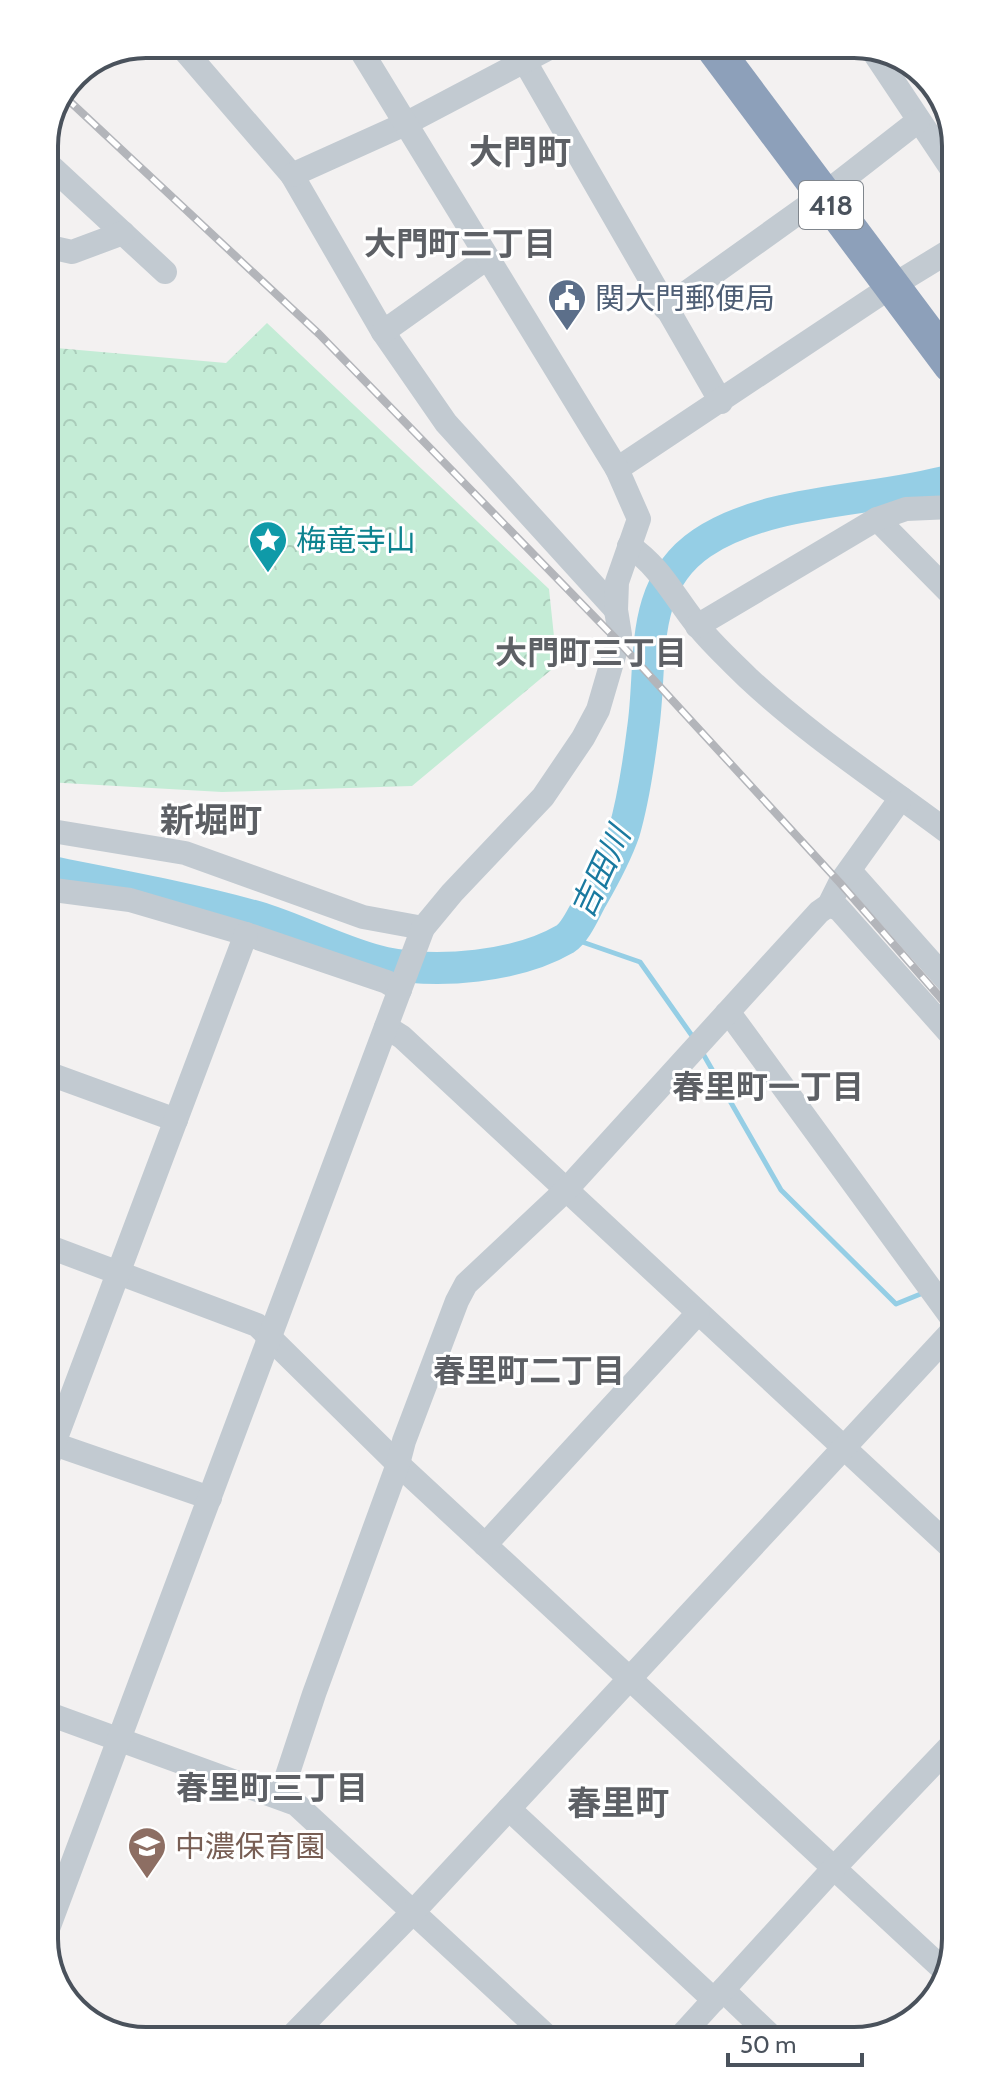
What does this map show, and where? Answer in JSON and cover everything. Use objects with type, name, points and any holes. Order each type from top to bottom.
[{"type":"highway","name":"418","points":[[721,58],[942,353]]},
{"type":"street","points":[[191,58],[292,175],[383,332],[446,423],[616,610]]},
{"type":"street","points":[[58,1903],[422,932],[452,893],[543,797],[583,738],[598,710],[618,641],[617,582],[634,550],[639,519],[617,469],[365,58]]},
{"type":"street","points":[[292,175],[405,124],[528,58]]},
{"type":"street","points":[[524,60],[721,402]]},
{"type":"street","points":[[881,63],[942,155]]},
{"type":"street","points":[[665,308],[823,195],[918,121]]},
{"type":"street","points":[[58,173],[165,272]]},
{"type":"street","points":[[58,249],[72,252],[123,233]]},
{"type":"street","points":[[617,469],[942,255]]},
{"type":"street","points":[[383,332],[487,258]]},
{"type":"street","points":[[697,626],[877,519],[906,509],[942,507]]},
{"type":"street","points":[[877,519],[942,585]]},
{"type":"street","points":[[634,550],[671,587],[697,626],[750,679],[809,730],[942,828]]},
{"type":"street","points":[[280,1797],[409,1427],[466,1284],[566,1190],[819,912],[829,905],[840,883],[901,798]]},
{"type":"street","points":[[58,832],[185,853],[363,917],[422,932]]},
{"type":"street","points":[[850,871],[942,975]]},
{"type":"street","points":[[58,891],[130,900],[246,934],[387,982],[404,982]]},
{"type":"street","points":[[829,905],[839,909],[942,1025]]},
{"type":"street","points":[[58,1428],[246,934]]},
{"type":"street","points":[[726,1014],[735,1021],[942,1305]]},
{"type":"street","points":[[386,1027],[402,1037],[942,1539]]},
{"type":"street","points":[[58,1077],[176,1120]]},
{"type":"street","points":[[58,1250],[257,1325],[398,1464],[938,1964]]},
{"type":"street","points":[[485,1545],[698,1313]]},
{"type":"street","points":[[301,2027],[414,1911],[942,1342]]},
{"type":"street","points":[[58,1451],[210,1498]]},
{"type":"street","points":[[58,1717],[296,1804],[537,2027]]},
{"type":"street","points":[[689,2027],[942,1755]]},
{"type":"street","points":[[509,1809],[718,1995],[759,2027]]},
{"type":"green space","points":[[267,323],[549,589],[557,665],[412,786],[222,792],[58,783],[58,348],[226,363]]},
{"type":"waterway","name":"吉田川","points":[[58,873],[257,917],[385,963],[429,968],[477,966],[546,949],[565,939],[577,926],[610,866],[624,832],[641,741],[652,627],[667,581],[681,561],[702,543],[758,517],[942,482]]},
{"type":"waterway","points":[[568,937],[640,962],[695,1040]]},
{"type":"waterway","points":[[702,1052],[781,1190],[896,1304],[923,1293]]},
{"type":"railway","points":[[70,102],[319,334],[618,641],[840,883],[942,999]]},
{"type":"place","name":"関大門郵便局","points":[[567,332]]},
{"type":"place","name":"梅竜寺山","points":[[268,574]]},
{"type":"place","name":"中濃保育園","points":[[147,1880]]},
{"type":"district","name":"大門町","points":[[520,152]]},
{"type":"district","name":"大門町二丁目","points":[[460,243]]},
{"type":"district","name":"大門町三丁目","points":[[591,652]]},
{"type":"district","name":"新堀町","points":[[211,820]]},
{"type":"district","name":"春里町一丁目","points":[[768,1086]]},
{"type":"district","name":"春里町二丁目","points":[[529,1370]]},
{"type":"district","name":"春里町三丁目","points":[[272,1787]]},
{"type":"district","name":"春里町","points":[[618,1803]]}]
